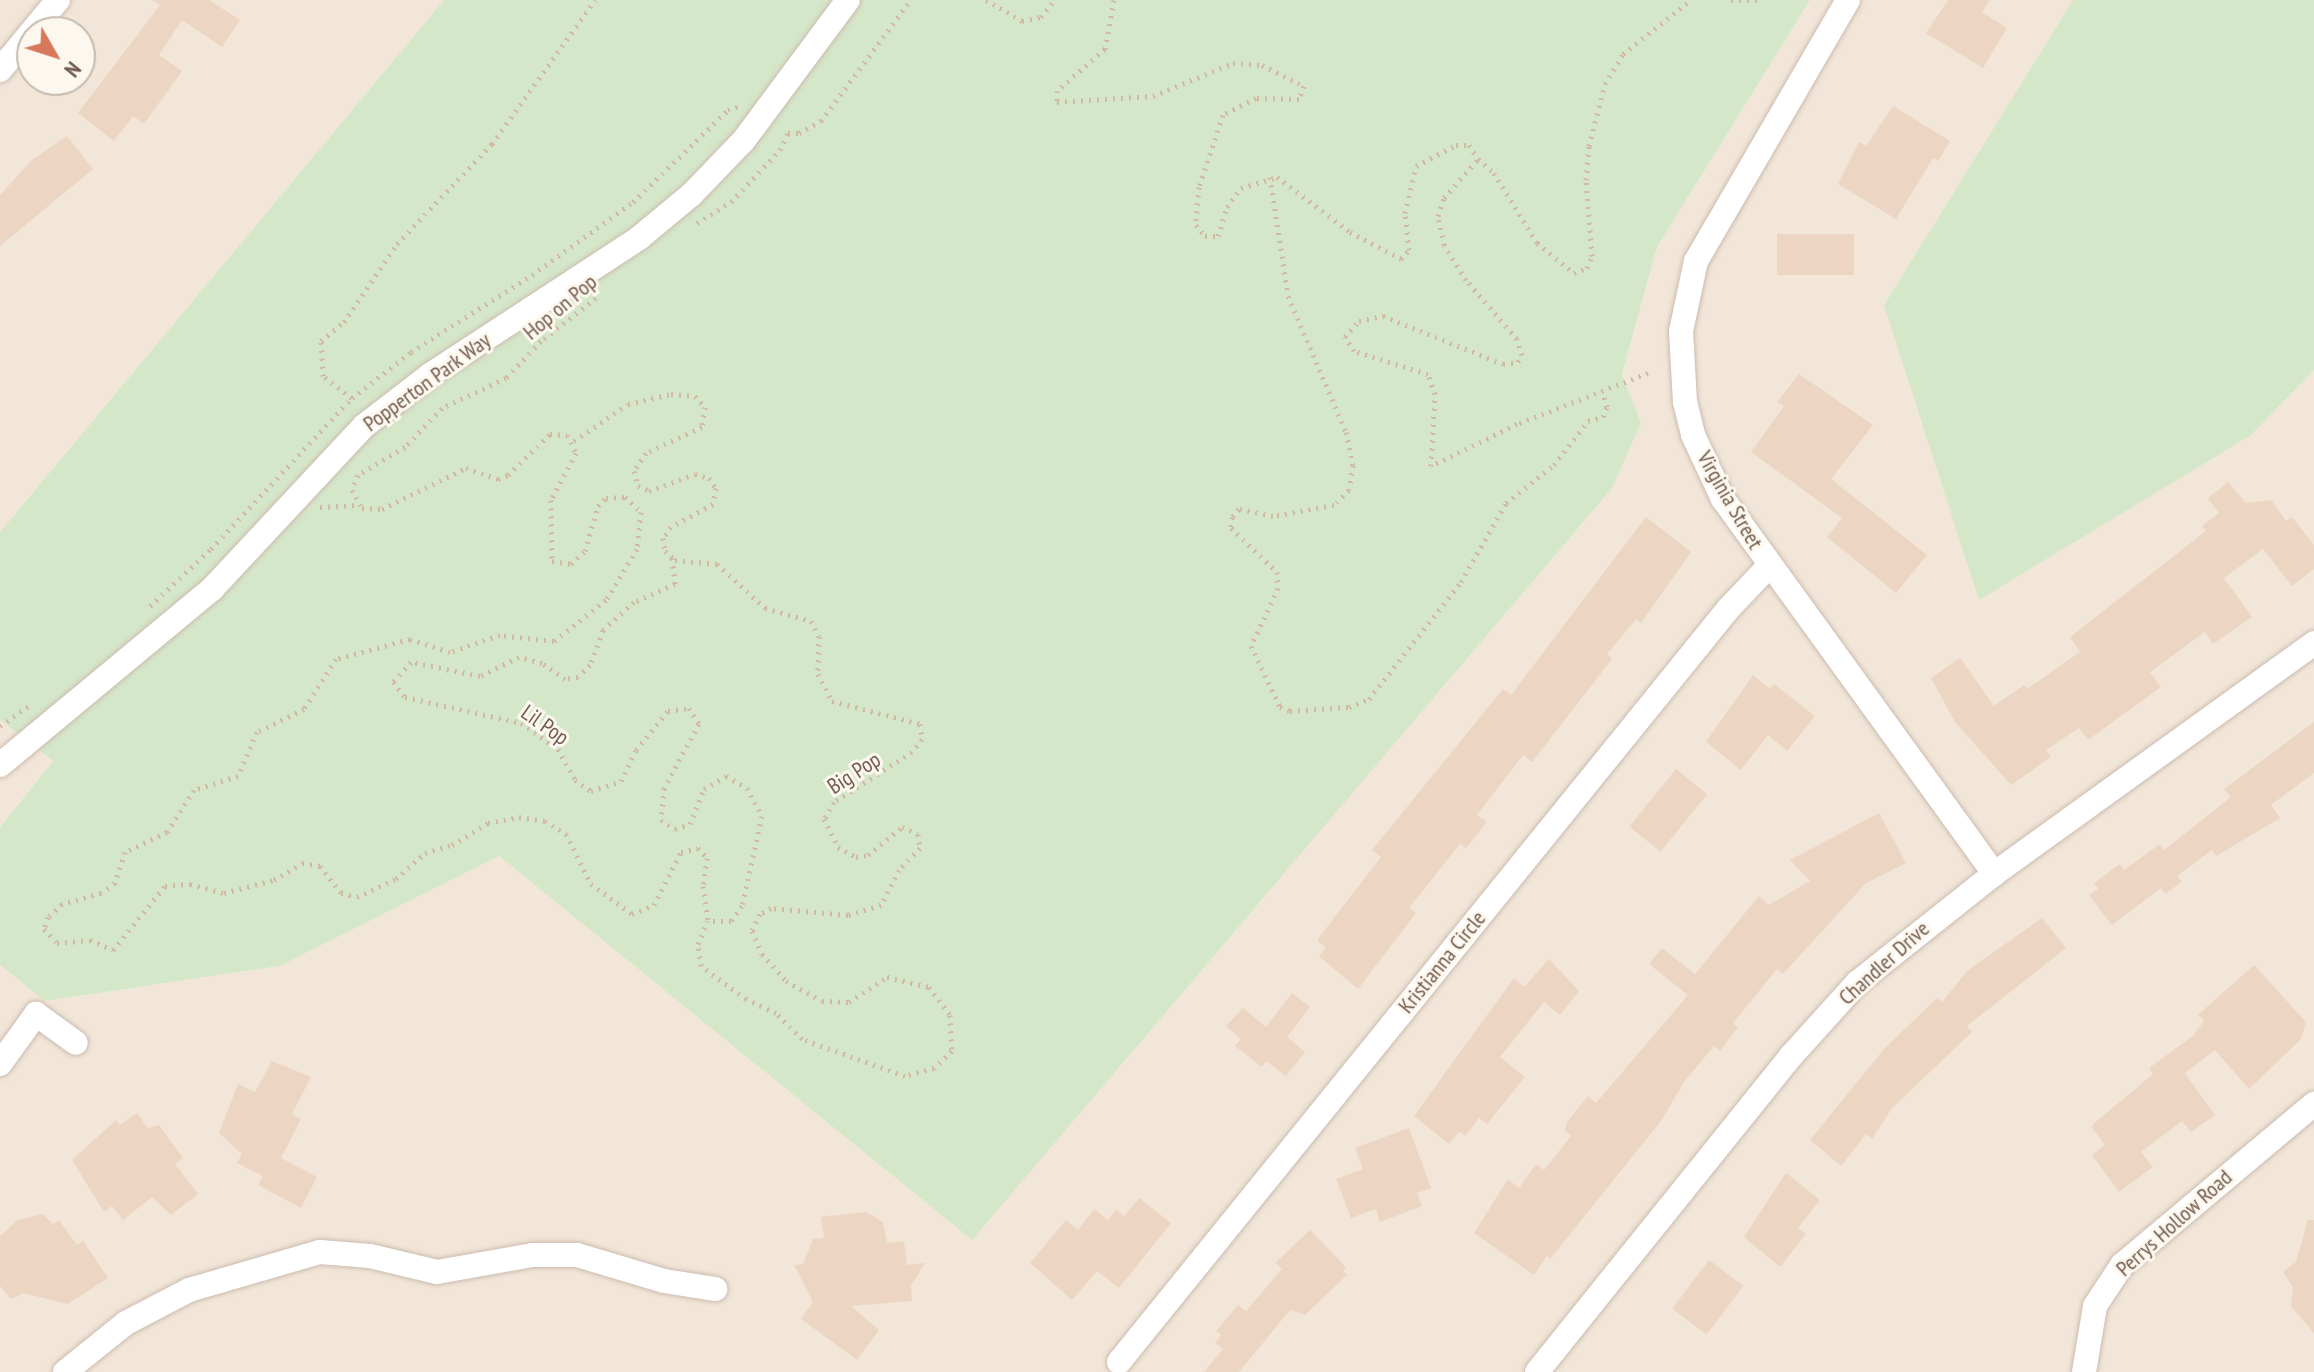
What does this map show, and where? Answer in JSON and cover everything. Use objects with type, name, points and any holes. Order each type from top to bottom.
[{"type":"street","points":[[0,70],[58,0]]},
{"type":"street","name":"Popperton Park Way","points":[[0,765],[212,589],[364,426],[430,375],[639,238],[692,194],[744,140],[848,0]]},
{"type":"street","name":"Virginia Street","points":[[1848,0],[1714,222],[1696,261],[1681,331],[1680,369],[1693,435],[1723,499],[1994,874]]},
{"type":"street","name":"Kristianna Circle","points":[[1119,1362],[1729,608],[1769,566]]},
{"type":"street","name":"Chandler Drive","points":[[1537,1372],[1825,1017],[1895,948],[2314,643]]},
{"type":"street","points":[[0,1064],[36,1014],[76,1043]]},
{"type":"street","name":"Perrys Hollow Road","points":[[2084,1372],[2095,1306],[2122,1265],[2314,1104]]},
{"type":"street","points":[[65,1372],[126,1323],[189,1290],[320,1252],[370,1256],[437,1272],[532,1255],[577,1255],[664,1281],[715,1289]]},
{"type":"path","points":[[352,398],[323,376],[321,341],[342,324],[397,244],[492,144],[595,0]]},
{"type":"path","points":[[777,126],[788,133],[799,133],[821,121],[911,0]]},
{"type":"path","points":[[986,0],[1022,21],[1041,17],[1055,0]]},
{"type":"path","points":[[1114,0],[1105,49],[1057,91],[1057,102],[1153,96],[1225,64],[1262,65],[1301,82],[1305,92],[1294,101],[1256,98],[1223,115],[1199,187],[1196,215],[1201,232],[1218,236],[1237,192],[1270,177],[1287,181],[1350,232],[1401,259],[1409,250],[1405,213],[1416,166],[1456,145],[1469,145],[1478,159],[1494,173],[1537,243],[1574,273],[1587,268],[1592,256],[1587,169],[1605,84],[1623,54],[1691,0]]},
{"type":"path","points":[[1731,0],[1762,0]]},
{"type":"path","points":[[685,229],[731,202],[774,157],[788,133]]},
{"type":"path","points":[[1478,159],[1444,198],[1439,234],[1466,280],[1517,339],[1521,359],[1503,364],[1383,316],[1359,321],[1347,332],[1346,343],[1428,374],[1435,394],[1427,461],[1431,466],[1517,424],[1648,373]]},
{"type":"path","points":[[1270,177],[1288,296],[1341,417],[1353,465],[1349,490],[1334,505],[1273,516],[1239,509],[1232,517],[1231,528],[1275,566],[1278,588],[1251,646],[1261,675],[1285,710],[1349,707],[1369,699],[1461,582],[1506,503],[1554,465],[1588,421],[1603,417],[1603,393]]},
{"type":"path","name":"Hop on Pop","points":[[574,441],[563,433],[550,434],[508,475],[498,479],[466,468],[382,509],[362,508],[353,495],[358,475],[405,447],[442,408],[506,378],[541,341],[607,289]]},
{"type":"path","points":[[672,558],[662,543],[666,533],[713,504],[716,488],[709,478],[695,474],[655,491],[642,490],[634,471],[646,453],[702,427],[706,414],[701,402],[684,393],[643,400],[611,412],[574,441],[574,460],[551,500],[552,561],[571,564],[585,551],[598,506],[606,498],[625,497],[641,512],[637,549],[600,606],[554,641],[500,635],[450,652],[410,639],[336,659],[324,670],[317,693],[304,709],[257,732],[238,776],[194,790],[167,832],[125,852],[115,883],[101,893],[62,904],[48,917],[44,929],[57,943],[90,940],[113,950],[165,886],[190,884],[224,893],[268,882],[302,863],[320,866],[341,893],[357,897],[396,879],[425,853],[452,845],[488,823],[519,817],[545,821],[566,834],[591,884],[632,914],[654,905],[681,852],[698,848],[707,858],[703,886],[708,921]]},
{"type":"path","name":"Lil Pop","points":[[672,558],[675,584],[634,602],[603,630],[590,665],[578,677],[565,679],[542,663],[519,657],[480,676],[411,662],[393,682],[405,697],[521,723],[558,749],[575,780],[591,791],[621,781],[636,750],[668,711],[689,708],[699,724],[664,788],[661,820],[675,829],[690,824],[704,789],[726,776],[747,788],[762,816],[742,906],[731,921],[708,921]]},
{"type":"path","name":"Big Pop","points":[[672,558],[717,564],[765,608],[811,621],[819,636],[818,674],[832,701],[869,713],[908,717],[920,724],[922,739],[912,752],[834,802],[824,819],[838,847],[856,857],[868,855],[902,827],[918,834],[920,848],[899,870],[881,905],[848,915],[771,908],[760,914],[752,931],[762,954],[786,981],[822,1001],[849,1002],[887,977],[929,987],[950,1015],[952,1051],[934,1068],[905,1076],[802,1039],[776,1013],[746,999],[701,966],[698,944],[708,921]]},
{"type":"shaded area","points":[[0,0],[444,0],[0,532]]},
{"type":"shaded area","points":[[1810,0],[2073,0],[1884,305],[2251,435],[2314,370],[2314,1372],[0,1372],[0,965],[45,1001],[280,966],[499,856],[972,1240],[1641,423],[1622,374],[1657,247]]},
{"type":"shaded area","points":[[0,720],[53,761],[0,827]]},
{"type":"green space","points":[[444,0],[1810,0],[1657,247],[1622,374],[1641,423],[1612,488],[972,1240],[499,856],[280,966],[45,1001],[0,965],[0,827],[53,761],[0,720],[0,532]]},
{"type":"green space","points":[[2073,0],[2314,0],[2314,370],[2251,435],[1979,600],[1884,305]]},
{"type":"building","points":[[152,0],[209,0],[240,20],[222,47],[182,20],[159,55],[182,71],[144,124],[133,116],[114,141],[78,113],[91,96],[96,96],[96,89],[160,5]]},
{"type":"building","points":[[1948,0],[1990,0],[1982,12],[2007,28],[1983,68],[1926,33]]},
{"type":"building","points":[[1893,106],[1950,141],[1938,161],[1933,158],[1896,219],[1838,184],[1859,142],[1866,146]]},
{"type":"building","points":[[67,136],[93,169],[0,246],[0,195],[32,160]]},
{"type":"building","points":[[1777,234],[1854,234],[1854,275],[1777,275]]},
{"type":"building","points":[[1799,374],[1873,425],[1831,479],[1927,555],[1896,593],[1827,537],[1842,518],[1751,452],[1784,406],[1777,402]]},
{"type":"building","points":[[2228,482],[2246,503],[2271,500],[2286,521],[2292,517],[2314,545],[2314,569],[2292,586],[2263,549],[2224,578],[2252,617],[2213,644],[2205,632],[2150,672],[2161,687],[2088,740],[2079,728],[2046,750],[2051,757],[2011,785],[1955,722],[1931,678],[1960,658],[1994,706],[2024,685],[2027,689],[2080,652],[2070,637],[2206,531],[2202,526],[2219,513],[2208,498]]},
{"type":"building","points":[[1646,517],[1691,552],[1641,623],[1636,619],[1607,654],[1612,659],[1532,762],[1523,755],[1477,815],[1487,822],[1466,848],[1460,844],[1409,908],[1416,913],[1358,989],[1319,956],[1326,948],[1317,940],[1381,857],[1372,850],[1503,689],[1511,695]]},
{"type":"building","points":[[1753,675],[1770,689],[1774,684],[1815,716],[1787,751],[1768,735],[1741,770],[1706,742]]},
{"type":"building","points":[[2314,722],[2314,773],[2271,805],[2280,818],[2216,856],[2212,850],[2177,876],[2182,882],[2165,894],[2161,888],[2112,925],[2089,895],[2098,889],[2094,883],[2120,864],[2124,870],[2160,844],[2164,850],[2231,797],[2224,789]]},
{"type":"building","points":[[1676,769],[1707,794],[1661,852],[1629,827]]},
{"type":"building","points":[[1879,813],[1906,863],[1866,883],[1783,974],[1777,969],[1733,1023],[1738,1027],[1720,1051],[1714,1046],[1684,1082],[1661,1121],[1550,1259],[1547,1256],[1534,1275],[1474,1233],[1508,1179],[1519,1188],[1536,1164],[1544,1170],[1571,1136],[1565,1131],[1567,1122],[1588,1096],[1596,1103],[1688,995],[1649,964],[1662,948],[1695,974],[1759,896],[1769,905],[1810,881],[1790,860]]},
{"type":"building","points":[[2042,918],[2066,948],[1967,1026],[1972,1032],[1892,1108],[1872,1139],[1866,1134],[1841,1166],[1810,1140],[1884,1049],[1937,998],[1942,1002],[1967,971]]},
{"type":"building","points":[[1549,959],[1579,991],[1560,1015],[1544,1002],[1500,1057],[1525,1077],[1487,1124],[1479,1118],[1465,1136],[1459,1132],[1449,1144],[1414,1116],[1514,978],[1524,987]]},
{"type":"building","points":[[2254,965],[2306,1022],[2301,1039],[2249,1089],[2215,1050],[2185,1073],[2215,1115],[2191,1132],[2182,1121],[2141,1152],[2153,1167],[2119,1192],[2092,1155],[2105,1145],[2091,1126],[2153,1074],[2149,1068],[2193,1036],[2204,1021],[2198,1015]]},
{"type":"building","points":[[1292,993],[1310,1007],[1287,1037],[1305,1052],[1286,1076],[1266,1061],[1262,1067],[1235,1046],[1241,1039],[1226,1026],[1243,1008],[1266,1027]]},
{"type":"building","points":[[272,1061],[311,1077],[292,1114],[301,1119],[281,1158],[317,1177],[301,1208],[258,1185],[263,1176],[237,1163],[242,1154],[219,1133],[238,1084],[255,1092]]},
{"type":"building","points":[[137,1113],[148,1128],[159,1125],[183,1158],[175,1164],[198,1194],[171,1215],[152,1197],[123,1220],[112,1206],[104,1212],[72,1160],[116,1120],[120,1125]]},
{"type":"building","points":[[1409,1128],[1431,1188],[1417,1193],[1422,1206],[1380,1222],[1376,1209],[1351,1218],[1336,1179],[1363,1169],[1355,1148]]},
{"type":"building","points":[[1786,1173],[1820,1200],[1798,1228],[1806,1234],[1780,1267],[1744,1237]]},
{"type":"building","points":[[1139,1198],[1171,1223],[1119,1288],[1097,1271],[1072,1300],[1030,1263],[1066,1220],[1078,1230],[1094,1209],[1108,1220],[1116,1210],[1124,1216]]},
{"type":"building","points":[[866,1212],[883,1222],[887,1243],[904,1241],[907,1265],[925,1263],[911,1286],[912,1301],[851,1306],[879,1330],[857,1360],[801,1319],[813,1302],[794,1265],[803,1264],[813,1239],[824,1238],[821,1217]]},
{"type":"building","points":[[43,1214],[53,1224],[59,1220],[77,1245],[83,1241],[108,1278],[68,1304],[23,1293],[11,1299],[0,1286],[0,1236],[18,1220]]},
{"type":"building","points":[[2308,1220],[2314,1220],[2314,1333],[2291,1306],[2293,1287],[2283,1272],[2296,1262]]},
{"type":"building","points":[[1310,1230],[1346,1267],[1343,1271],[1347,1275],[1305,1315],[1290,1310],[1239,1372],[1204,1372],[1223,1349],[1215,1343],[1221,1335],[1216,1331],[1238,1305],[1246,1311],[1282,1269],[1275,1263]]},
{"type":"building","points":[[1709,1260],[1743,1286],[1707,1335],[1672,1309]]}]
